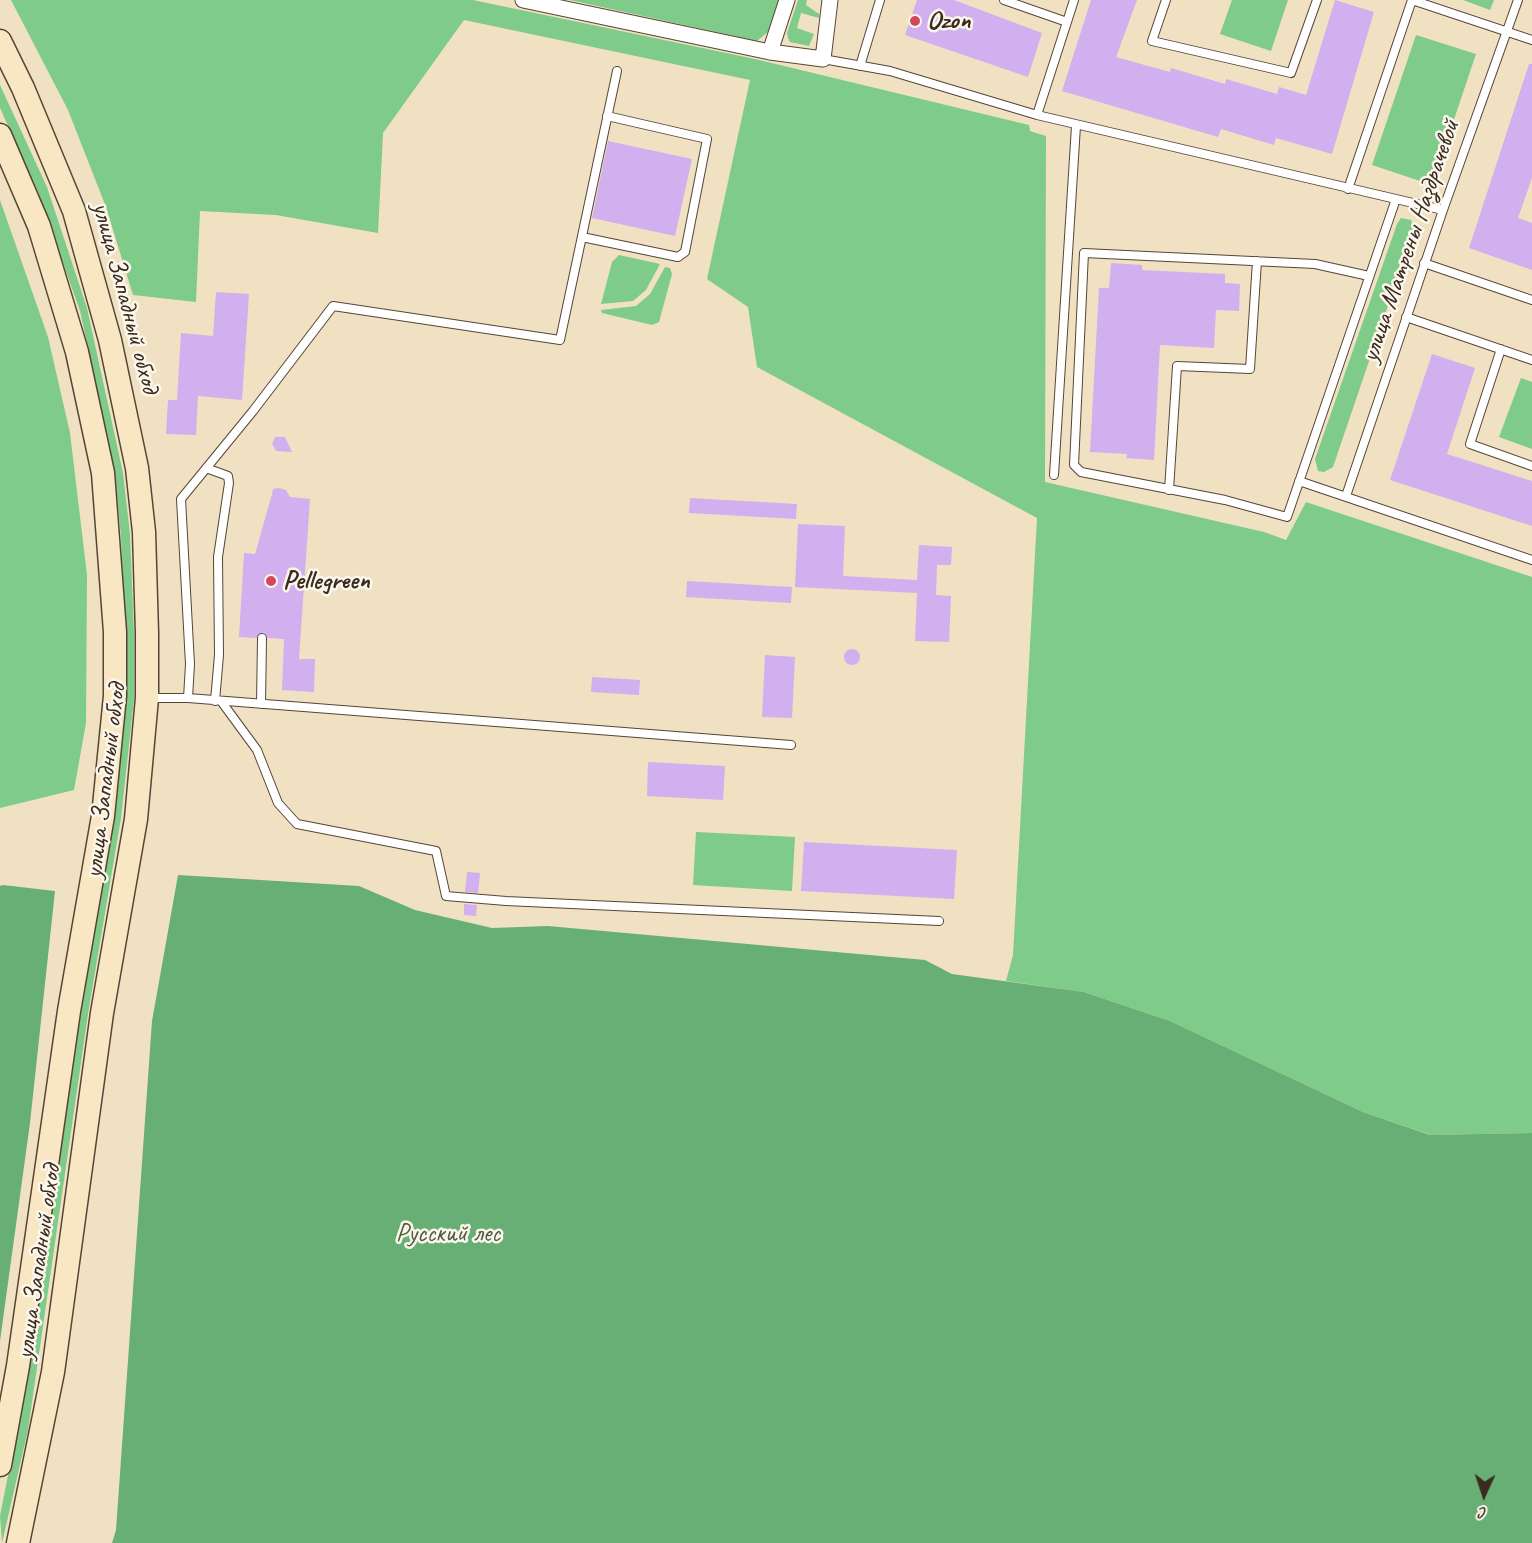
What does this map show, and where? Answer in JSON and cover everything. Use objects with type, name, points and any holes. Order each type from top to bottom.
[{"type":"main road","name":"улица Западный обход","points":[[0,41],[23,87],[74,211],[110,340],[137,468],[144,532],[147,698],[136,819],[102,1013],[53,1372],[18,1543]]},
{"type":"main road","name":"улица Западный обход","points":[[0,135],[39,226],[74,342],[104,474],[114,620],[115,675],[110,758],[103,816],[69,1011],[18,1366],[0,1465]]},
{"type":"street","points":[[523,0],[770,52],[823,59],[830,0]]},
{"type":"street","points":[[770,52],[788,0]]},
{"type":"lane","points":[[860,66],[880,0]]},
{"type":"lane","points":[[1004,0],[1067,22]]},
{"type":"lane","points":[[1037,115],[1074,0]]},
{"type":"lane","points":[[1166,0],[1152,40],[1291,73],[1317,0]]},
{"type":"lane","points":[[1348,189],[1412,0],[1532,40]]},
{"type":"lane","name":"улица Матрены Наздрачевой","points":[[1346,496],[1443,210],[1518,0]]},
{"type":"lane","points":[[823,59],[890,71],[1076,126],[1443,210]]},
{"type":"lane","points":[[188,698],[190,664],[181,499],[333,306],[560,340],[617,71]]},
{"type":"lane","points":[[582,237],[678,257],[685,252],[707,139],[607,116]]},
{"type":"lane","points":[[1054,475],[1076,126]]},
{"type":"lane","points":[[1369,276],[1315,264],[1084,253],[1074,465],[1081,472],[1226,500],[1287,517],[1396,199]]},
{"type":"lane","points":[[1169,490],[1177,366],[1250,369],[1257,261]]},
{"type":"lane","points":[[1425,263],[1532,300]]},
{"type":"lane","points":[[1406,317],[1532,360]]},
{"type":"lane","points":[[1501,349],[1470,444],[1532,466]]},
{"type":"lane","points":[[206,468],[228,476],[230,483],[218,557],[218,701],[258,750],[278,803],[297,824],[436,851],[446,896],[506,901],[939,921]]},
{"type":"lane","points":[[1299,481],[1532,560]]},
{"type":"lane","points":[[261,704],[262,638]]},
{"type":"lane","points":[[147,698],[188,698],[791,745]]},
{"type":"green space","points":[[11,0],[473,0],[755,59],[1029,125],[1030,131],[1046,136],[1045,482],[1264,532],[1286,540],[1306,502],[1532,577],[1532,1133],[1431,1135],[1363,1112],[1170,1021],[1084,992],[1006,981],[1013,955],[1037,518],[757,367],[748,307],[707,279],[750,80],[464,20],[383,133],[378,233],[276,215],[200,211],[196,302],[133,295],[106,207],[68,110]]},
{"type":"green space","points":[[570,0],[779,0],[770,30],[757,41]]},
{"type":"green space","points":[[798,0],[807,0],[806,5],[819,14],[819,18],[801,13],[797,28],[814,34],[809,46],[790,42],[788,38],[787,33]]},
{"type":"green space","points":[[1232,0],[1288,0],[1271,51],[1220,34]]},
{"type":"green space","points":[[1463,0],[1494,0],[1490,10]]},
{"type":"green space","points":[[1416,35],[1476,54],[1432,185],[1372,165]]},
{"type":"green space","points":[[0,85],[47,187],[87,308],[123,473],[130,534],[134,633],[134,699],[121,818],[88,1014],[28,1430],[2,1543],[0,1516],[29,1368],[79,1015],[125,632],[121,537],[115,474],[80,311],[38,192],[0,108]]},
{"type":"green space","points":[[0,200],[48,337],[70,433],[87,575],[86,723],[74,790],[0,808]]},
{"type":"green space","points":[[1401,218],[1411,220],[1414,229],[1333,467],[1324,472],[1318,471],[1315,459]]},
{"type":"green space","points":[[619,255],[660,264],[646,290],[633,301],[601,304],[612,262]]},
{"type":"green space","points":[[665,267],[670,268],[672,274],[659,322],[652,325],[602,313],[601,310],[636,306],[650,294]]},
{"type":"green space","points":[[1521,378],[1532,382],[1532,449],[1499,437]]},
{"type":"green space","points":[[696,832],[795,837],[792,891],[693,885]]},
{"type":"green space","name":"Русский лес","points":[[178,875],[359,886],[415,910],[492,928],[548,926],[925,960],[952,974],[1084,992],[1170,1021],[1363,1112],[1430,1135],[1532,1133],[1532,1543],[112,1543],[116,1530],[152,1021]]},
{"type":"green space","points":[[0,886],[55,891],[30,1123],[0,1341]]},
{"type":"building","points":[[917,0],[954,0],[1042,33],[1028,77],[905,35]]},
{"type":"building","points":[[1091,0],[1137,0],[1116,57],[1170,72],[1171,68],[1225,84],[1226,79],[1277,94],[1279,87],[1306,95],[1335,0],[1374,12],[1332,154],[1276,138],[1274,145],[1221,129],[1218,137],[1062,91]]},
{"type":"building","points":[[1529,64],[1532,64],[1532,178],[1518,218],[1532,223],[1532,270],[1469,248]]},
{"type":"building","points":[[608,141],[692,159],[675,236],[592,218]]},
{"type":"building","points":[[1111,263],[1142,265],[1142,270],[1225,274],[1225,283],[1240,284],[1239,311],[1216,310],[1214,348],[1160,345],[1154,460],[1126,458],[1127,454],[1090,452],[1099,288],[1109,288]]},
{"type":"building","points":[[216,292],[249,294],[242,400],[198,396],[196,435],[166,434],[168,400],[177,400],[181,333],[213,336]]},
{"type":"building","points":[[1432,354],[1475,368],[1447,454],[1532,481],[1532,526],[1390,480]]},
{"type":"building","points":[[275,437],[285,437],[292,452],[276,451],[272,444]]},
{"type":"building","points":[[273,489],[286,490],[290,497],[310,499],[299,659],[315,659],[314,692],[282,690],[284,639],[268,638],[263,632],[256,638],[239,637],[244,553],[255,554]]},
{"type":"building","points":[[690,498],[797,504],[796,519],[689,513]]},
{"type":"building","points":[[798,524],[845,526],[843,576],[917,580],[919,545],[952,547],[951,565],[937,565],[936,595],[951,596],[949,642],[915,641],[917,593],[795,587]]},
{"type":"building","points":[[687,581],[792,587],[791,603],[686,597]]},
{"type":"building","points":[[849,649],[855,649],[860,657],[858,663],[849,665],[844,660],[844,654]]},
{"type":"building","points":[[765,655],[795,657],[792,718],[762,717]]},
{"type":"building","points":[[592,677],[640,680],[639,695],[591,692]]},
{"type":"building","points":[[648,762],[725,766],[723,800],[647,796]]},
{"type":"building","points":[[804,842],[957,850],[954,899],[801,891]]},
{"type":"building","points":[[467,872],[480,873],[478,893],[465,892]]},
{"type":"building","points":[[464,904],[477,905],[476,916],[464,915]]},
{"type":"place","name":"Ozon","points":[[915,21]]},
{"type":"place","name":"Pellegreen","points":[[271,581]]}]
